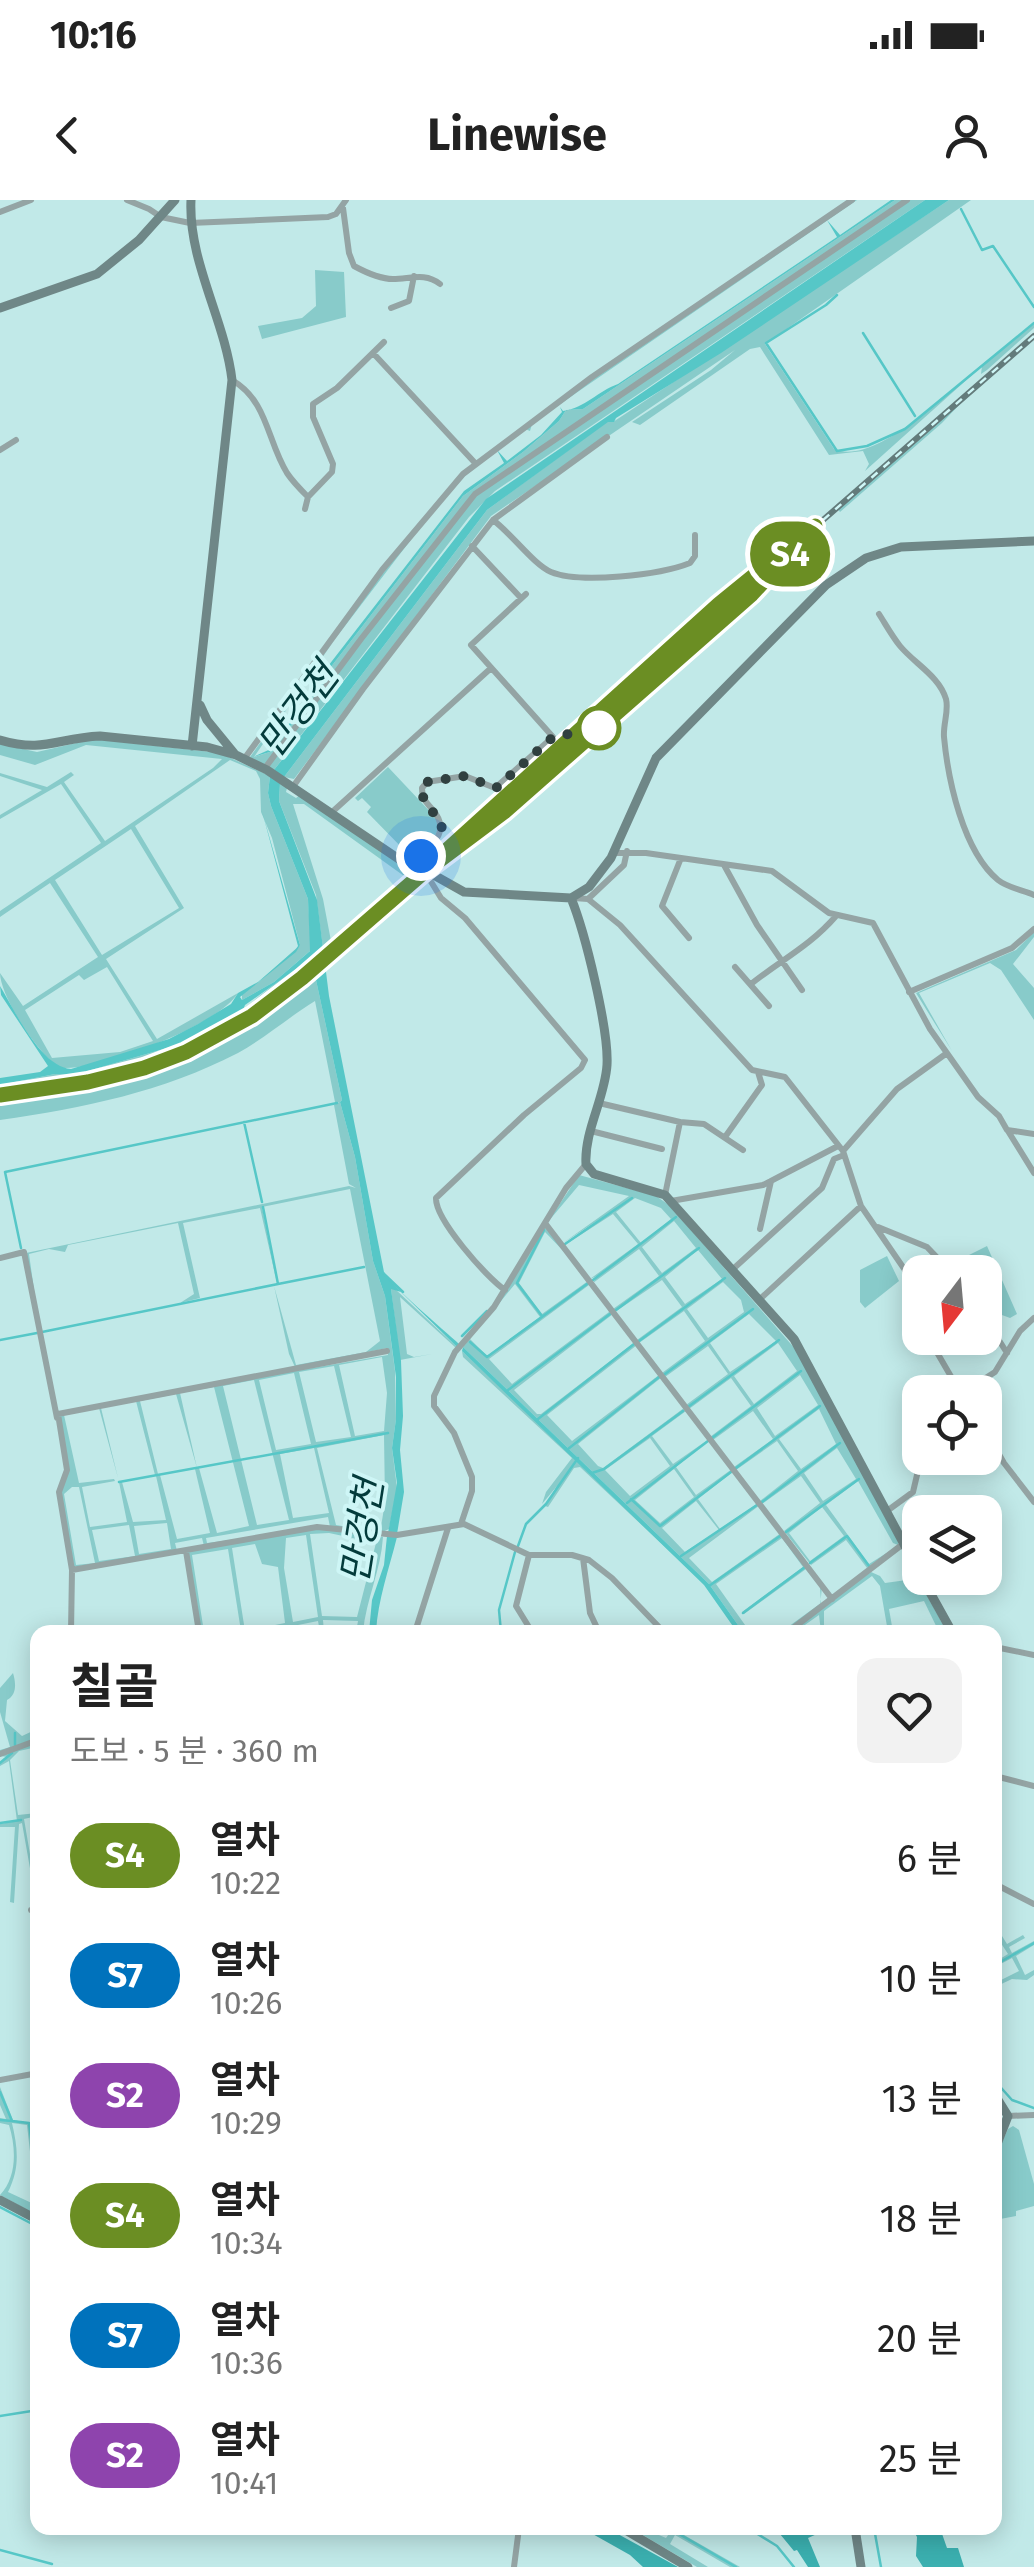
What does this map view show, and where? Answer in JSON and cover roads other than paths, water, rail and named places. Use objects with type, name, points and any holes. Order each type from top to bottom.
[{"type":"street","points":[[0,212],[31,200]]},
{"type":"street","points":[[127,200],[150,208],[160,217],[190,223],[328,218],[344,204]]},
{"type":"street","points":[[0,308],[98,274],[175,200]]},
{"type":"street","points":[[191,200],[190,223],[229,353],[232,380],[192,746]]},
{"type":"street","points":[[240,757],[382,570],[451,487],[476,464],[592,377],[852,200]]},
{"type":"street","points":[[266,770],[361,639],[476,494],[908,200]]},
{"type":"street","points":[[344,204],[348,253],[354,266],[380,276],[432,278],[440,284]]},
{"type":"street","points":[[391,308],[409,300],[414,276]]},
{"type":"street","points":[[305,508],[308,497],[332,472],[333,464],[312,404],[337,388],[384,342]]},
{"type":"street","points":[[373,352],[476,464]]},
{"type":"street","points":[[232,380],[248,390],[259,406],[286,472],[308,497]]},
{"type":"street","points":[[290,786],[494,520],[607,438]]},
{"type":"street","points":[[0,450],[16,440]]},
{"type":"street","points":[[494,520],[550,572],[594,578],[690,563],[695,536]]},
{"type":"street","points":[[571,898],[589,888],[613,852],[656,758],[772,637],[836,577],[866,558],[901,546],[1034,541]]},
{"type":"street","points":[[409,867],[438,840],[442,828],[438,816],[423,799],[422,788],[427,782],[465,776],[496,788],[553,737],[472,645],[524,596],[472,546]]},
{"type":"street","points":[[879,614],[899,645],[936,680],[944,695],[944,739],[950,776],[972,843],[1000,882],[1034,895]]},
{"type":"street","points":[[330,814],[490,669]]},
{"type":"street","points":[[199,703],[207,720],[240,757]]},
{"type":"street","points":[[0,740],[25,748],[100,736],[192,746],[240,757],[266,770],[409,867],[421,874],[432,874],[464,892],[588,899],[620,925],[752,1070],[785,1077],[842,1150],[861,1206],[902,1265]]},
{"type":"street","points":[[588,899],[624,865],[627,851]]},
{"type":"street","points":[[613,852],[772,872],[836,916],[876,926],[909,992],[947,1053],[978,1098],[1008,1130],[1034,1173]]},
{"type":"street","points":[[682,858],[662,906],[689,938]]},
{"type":"street","points":[[724,864],[780,961],[802,990]]},
{"type":"street","points":[[430,880],[441,898],[464,918],[585,1060],[581,1068],[524,1115],[436,1198],[438,1210],[474,1260],[504,1290]]},
{"type":"street","points":[[461,1524],[472,1491],[472,1477],[454,1434],[434,1406],[434,1396],[456,1352],[494,1307],[566,1188],[586,1164],[607,1068],[604,1030],[571,898]]},
{"type":"street","points":[[751,984],[814,940],[836,916]]},
{"type":"street","points":[[909,992],[1012,948],[1034,929]]},
{"type":"street","points":[[736,967],[769,1006]]},
{"type":"street","points":[[732,1270],[822,1188],[834,1159],[886,1099],[947,1053]]},
{"type":"street","points":[[725,1137],[762,1085],[758,1072]]},
{"type":"street","points":[[598,1102],[704,1124],[743,1150]]},
{"type":"street","points":[[668,1198],[680,1122]]},
{"type":"street","points":[[1008,1130],[1034,1134]]},
{"type":"street","points":[[591,1131],[662,1149]]},
{"type":"street","points":[[586,1164],[594,1174],[668,1198],[739,1191],[842,1150]]},
{"type":"street","points":[[760,1229],[771,1181]]},
{"type":"street","points":[[668,1198],[802,1351],[902,1542]]},
{"type":"street","points":[[759,1300],[861,1206]]},
{"type":"street","points":[[545,1223],[832,1599]]},
{"type":"street","points":[[877,1227],[927,1247],[935,1255]]},
{"type":"street","points":[[0,1258],[24,1252],[57,1418],[67,1470],[59,1492],[72,1570],[71,1625]]},
{"type":"street","points":[[992,1375],[1020,1331],[1034,1318]]},
{"type":"street","points":[[1002,1347],[1006,1354]]},
{"type":"street","points":[[57,1418],[62,1411],[387,1350]]},
{"type":"street","points":[[1002,1460],[1034,1502]]},
{"type":"street","points":[[886,1512],[913,1492],[917,1475]]},
{"type":"street","points":[[72,1570],[317,1528],[397,1535],[461,1524],[530,1555],[583,1558],[601,1568],[657,1625]]},
{"type":"street","points":[[417,1625],[448,1528]]},
{"type":"street","points":[[797,1625],[902,1545]]},
{"type":"street","points":[[186,1550],[198,1625]]},
{"type":"street","points":[[528,1625],[516,1606],[530,1555]]},
{"type":"street","points":[[583,1558],[596,1625]]},
{"type":"street","points":[[932,1595],[948,1625]]},
{"type":"street","points":[[1002,1648],[1034,1655]]},
{"type":"street","points":[[0,1754],[30,1743]]},
{"type":"street","points":[[1002,1778],[1034,1786]]},
{"type":"street","points":[[1002,1888],[1034,1904]]},
{"type":"street","points":[[0,2080],[30,2074]]},
{"type":"street","points":[[1002,2106],[1008,2116]]},
{"type":"street","points":[[1008,2116],[1034,2115]]},
{"type":"street","points":[[1002,2131],[1008,2116]]},
{"type":"street","points":[[0,2200],[30,2216]]},
{"type":"street","points":[[514,2567],[517,2535]]},
{"type":"street","points":[[634,2535],[688,2567]]},
{"type":"street","points":[[857,2535],[861,2567]]},
{"type":"waterway","points":[[961,209],[982,250],[993,246],[1034,307]]},
{"type":"waterway","points":[[837,295],[766,343],[837,451],[867,446],[905,429],[1034,323]]},
{"type":"waterway","points":[[863,333],[915,416]]},
{"type":"waterway","points":[[21,1248],[5,1172],[337,1103]]},
{"type":"waterway","points":[[244,1122],[262,1202]]},
{"type":"waterway","points":[[565,1244],[632,1198]]},
{"type":"waterway","points":[[42,1332],[278,1284],[263,1207]]},
{"type":"waterway","points":[[593,1280],[676,1217]]},
{"type":"waterway","points":[[542,1316],[517,1283],[544,1230]]},
{"type":"waterway","points":[[616,1310],[699,1248]]},
{"type":"waterway","points":[[278,1284],[364,1267]]},
{"type":"waterway","points":[[383,1273],[403,1292]]},
{"type":"waterway","points":[[639,1341],[725,1278]]},
{"type":"waterway","points":[[470,1342],[487,1357],[587,1284]]},
{"type":"waterway","points":[[665,1374],[753,1309]]},
{"type":"waterway","points":[[462,1336],[487,1311]]},
{"type":"waterway","points":[[508,1390],[610,1314]]},
{"type":"waterway","points":[[0,1340],[37,1333]]},
{"type":"waterway","points":[[688,1407],[779,1340]]},
{"type":"waterway","points":[[538,1419],[634,1344]]},
{"type":"waterway","points":[[712,1438],[801,1371]]},
{"type":"waterway","points":[[568,1449],[659,1377]]},
{"type":"waterway","points":[[736,1468],[820,1406]]},
{"type":"waterway","points":[[592,1473],[604,1469],[683,1411]]},
{"type":"waterway","points":[[119,1482],[388,1433]]},
{"type":"waterway","points":[[627,1503],[708,1441]]},
{"type":"waterway","points":[[762,1502],[840,1443]]},
{"type":"waterway","points":[[518,1546],[526,1524],[546,1504],[578,1458]]},
{"type":"waterway","points":[[631,1499],[660,1526],[731,1472]]},
{"type":"waterway","points":[[786,1532],[859,1479]]},
{"type":"waterway","points":[[681,1556],[757,1505]]},
{"type":"waterway","points":[[709,1586],[780,1536]]},
{"type":"waterway","points":[[810,1563],[847,1536],[869,1566]]},
{"type":"waterway","points":[[500,1625],[499,1610],[515,1552]]},
{"type":"waterway","points":[[743,1613],[805,1567]]},
{"type":"waterway","points":[[15,1733],[15,1745]]},
{"type":"waterway","points":[[0,1763],[12,1753]]},
{"type":"waterway","points":[[0,1823],[21,1820]]},
{"type":"waterway","points":[[1002,1961],[1034,1943]]},
{"type":"waterway","points":[[1002,2089],[1012,2100],[1034,2108]]},
{"type":"waterway","points":[[0,2092],[12,2121],[29,2123],[30,2130]]},
{"type":"waterway","points":[[0,2120],[12,2121]]},
{"type":"waterway","points":[[0,2207],[30,2223]]},
{"type":"waterway","points":[[0,2416],[30,2411]]},
{"type":"waterway","points":[[681,2535],[736,2567]]},
{"type":"waterway","points":[[759,2535],[777,2546],[794,2567]]},
{"type":"waterway","points":[[875,2535],[881,2567]]},
{"type":"waterway","points":[[0,2550],[52,2564]]},
{"type":"railway","points":[[0,1095],[88,1081],[144,1067],[219,1036],[274,1000],[424,872],[504,812],[753,594],[815,527],[1034,336]]},
{"type":"train","name":"S4","points":[[0,1095],[88,1082],[144,1068],[186,1052],[252,1016],[424,872],[504,812],[752,594],[815,526],[745,581],[448,849]]},
{"type":"water label","name":"만겅천","points":[[298,710]]},
{"type":"water label","name":"만겅천","points":[[362,1531]]}]
